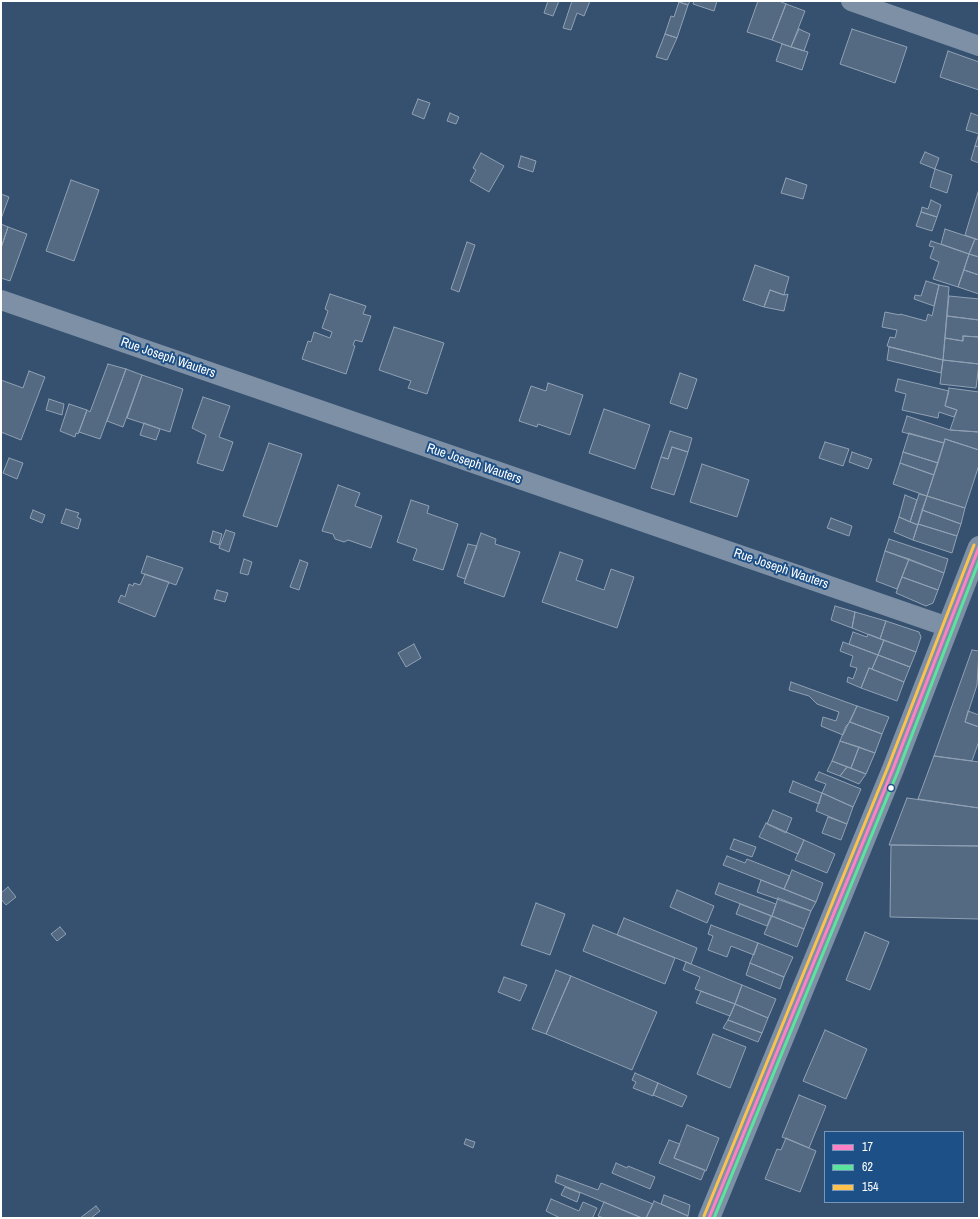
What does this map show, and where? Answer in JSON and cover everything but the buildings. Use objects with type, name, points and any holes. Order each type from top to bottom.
[{"type":"street","points":[[851,1],[979,46]]},
{"type":"street","name":"Rue Joseph Wauters","points":[[1,300],[948,627]]},
{"type":"street","points":[[708,1218],[893,769],[979,547]]},
{"type":"transit line","name":"154","points":[[704,1216],[888,767],[974,545]]},
{"type":"transit line","name":"17","points":[[709,1218],[893,769],[979,547]]},
{"type":"transit line","name":"62","points":[[714,1218],[898,771],[979,561]]}]
